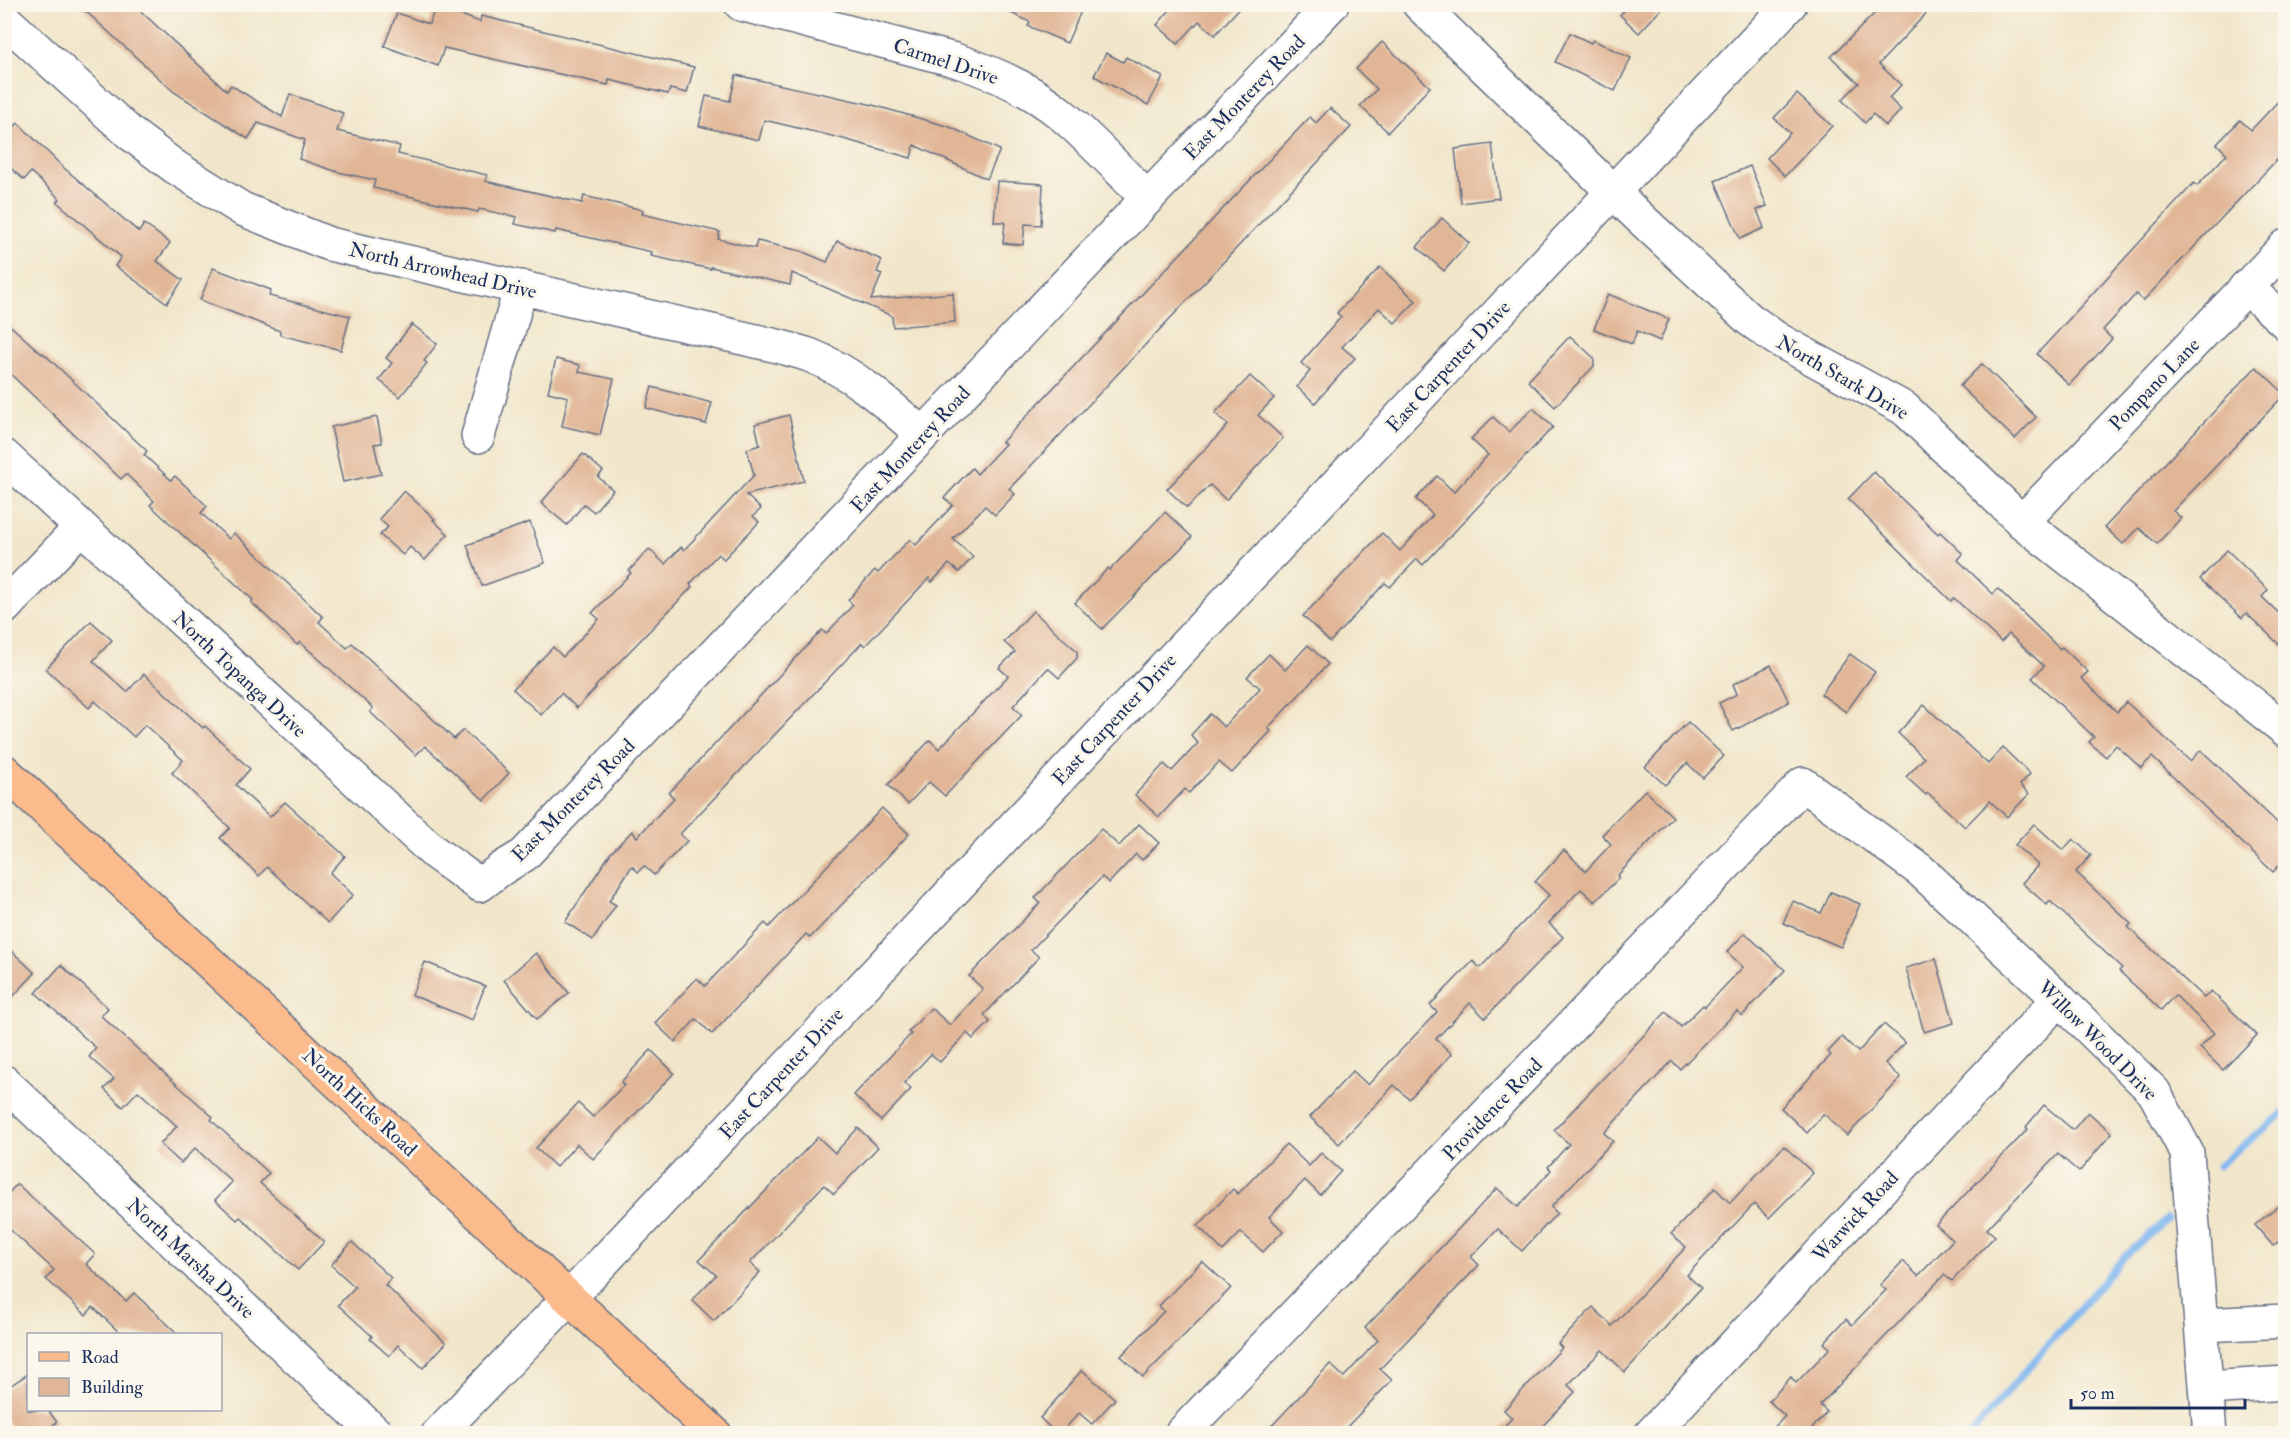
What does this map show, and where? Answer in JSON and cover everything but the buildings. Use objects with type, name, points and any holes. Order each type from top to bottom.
[{"type":"main road","name":"North Hicks Road","points":[[4,771],[715,1434]]},
{"type":"street","name":"Carmel Drive","points":[[741,4],[955,60],[1013,83],[1061,114],[1147,198]]},
{"type":"street","name":"East Monterey Road","points":[[480,885],[524,855],[1332,4]]},
{"type":"street","name":"North Stark Drive","points":[[1419,4],[1613,191],[1761,329],[1905,409],[2022,522],[2286,730]]},
{"type":"street","name":"East Carpenter Drive","points":[[438,1434],[570,1298],[1790,4]]},
{"type":"street","name":"North Arrowhead Drive","points":[[4,19],[131,134],[175,167],[242,208],[329,244],[773,345],[810,356],[852,378],[882,399],[923,435]]},
{"type":"street","name":"Pompano Lane","points":[[2022,522],[2286,246]]},
{"type":"street","points":[[478,436],[521,287]]},
{"type":"street","points":[[2246,287],[2286,323]]},
{"type":"street","name":"North Topanga Drive","points":[[4,456],[435,853],[480,885]]},
{"type":"street","points":[[4,608],[80,528]]},
{"type":"street","name":"Willow Wood Drive","points":[[1803,784],[1920,870],[2059,999],[2154,1092],[2187,1153],[2210,1434]]},
{"type":"street","name":"Providence Road","points":[[1181,1434],[1803,784]]},
{"type":"street","name":"Warwick Road","points":[[1651,1434],[2059,999]]},
{"type":"street","name":"North Marsha Drive","points":[[4,1082],[377,1434]]},
{"type":"street","points":[[2202,1325],[2286,1321]]},
{"type":"street","points":[[2207,1388],[2286,1383]]},
{"type":"waterway","points":[[2218,1166],[2286,1111]]},
{"type":"waterway","points":[[1971,1434],[2124,1257],[2167,1219]]}]
